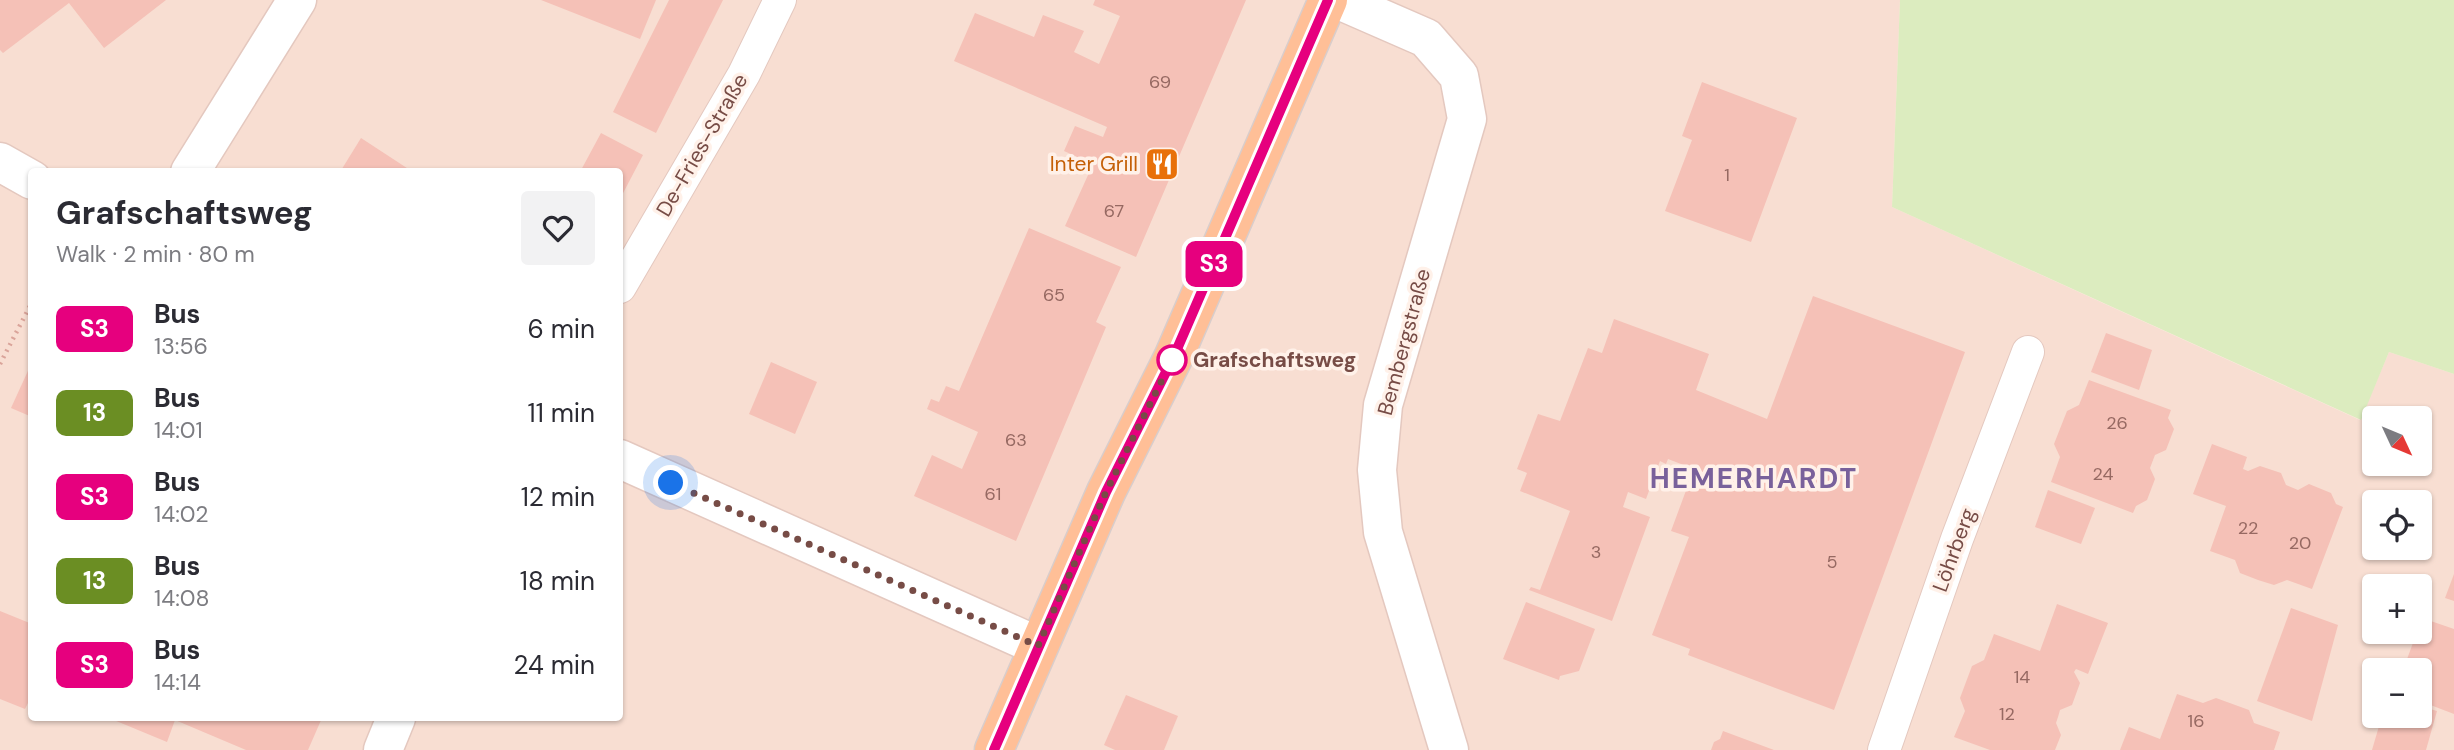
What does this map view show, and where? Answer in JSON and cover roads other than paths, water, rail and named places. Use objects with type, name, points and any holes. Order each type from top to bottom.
[{"type":"main road","points":[[994,750],[1106,492],[1174,356],[1328,0]]},
{"type":"street","points":[[192,168],[297,0]]},
{"type":"street","name":"Bembergstraße","points":[[1339,0],[1426,38],[1459,76],[1467,119],[1383,405],[1377,470],[1383,532],[1449,750]]},
{"type":"street","points":[[0,162],[28,178]]},
{"type":"street","points":[[623,460],[1038,646]]},
{"type":"street","points":[[383,750],[395,721]]},
{"type":"lane","name":"De-Fries-Straße","points":[[623,282],[744,74],[780,0]]},
{"type":"lane","name":"Löhrberg","points":[[1884,750],[1957,539],[2028,352]]},
{"type":"place","name":"Inter Grill","points":[[1162,164]]},
{"type":"place","name":"Grafschaftsweg","points":[[1172,360]]},
{"type":"district","name":"HEMERHARDT","points":[[1754,478]]}]
